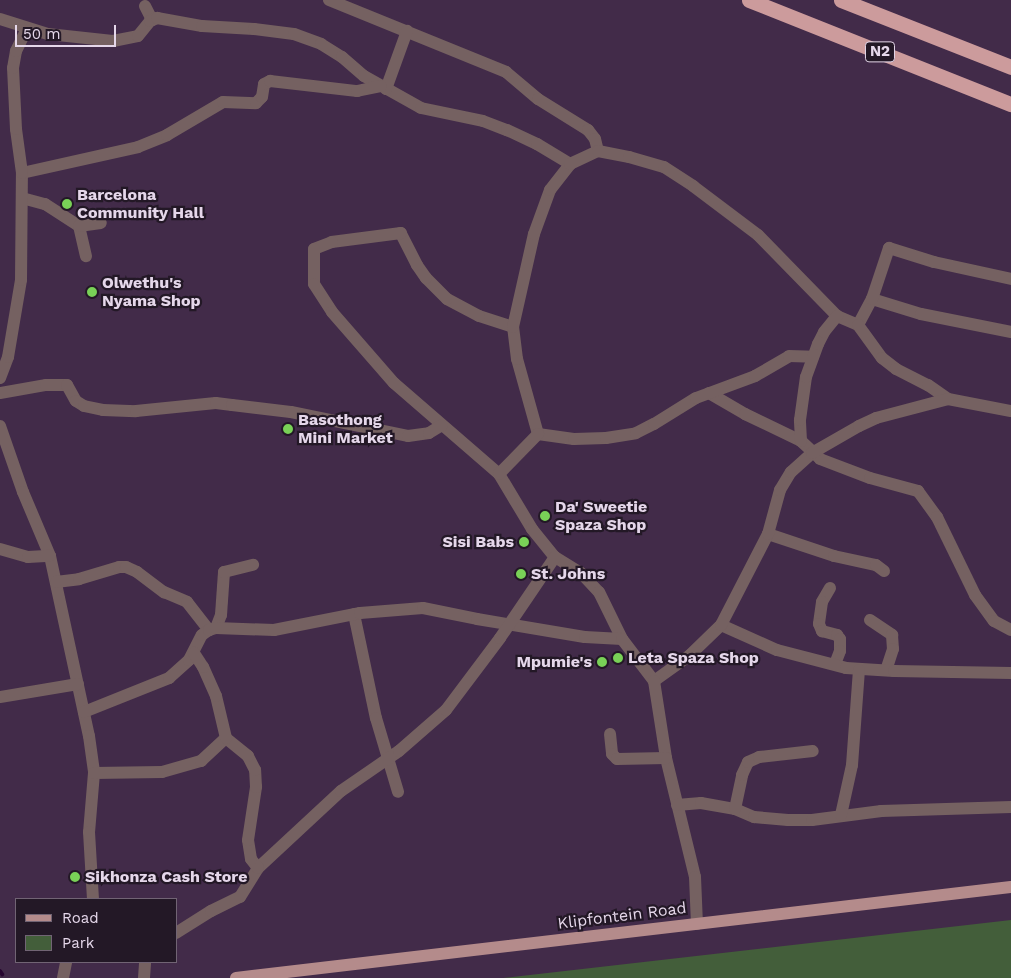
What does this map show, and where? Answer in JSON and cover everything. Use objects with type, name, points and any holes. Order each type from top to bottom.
[{"type":"highway","name":"N2","points":[[749,0],[1011,104]]},
{"type":"highway","name":"N2","points":[[842,0],[1011,67]]},
{"type":"main road","name":"Klipfontein Road","points":[[236,978],[1011,887]]},
{"type":"street","points":[[329,0],[506,72],[538,99],[588,130],[595,138],[598,151]]},
{"type":"street","points":[[145,6],[152,20]]},
{"type":"street","points":[[0,19],[48,34],[113,42],[138,36],[152,20],[157,18],[202,26],[254,29],[308,38],[338,54],[364,76],[383,88],[421,108],[483,122],[507,130],[537,144],[570,164]]},
{"type":"street","points":[[0,378],[8,357],[21,280],[22,173],[16,129],[13,68],[16,51],[27,28]]},
{"type":"street","points":[[383,88],[407,31]]},
{"type":"street","points":[[22,173],[138,147],[167,135],[223,102],[256,103],[262,97],[264,84],[270,81],[357,91],[383,88]]},
{"type":"street","points":[[538,434],[517,359],[513,327],[530,248],[543,206],[554,183],[570,164],[598,151],[646,161],[677,175],[758,235],[837,316],[858,325],[886,361],[948,399],[1011,411]]},
{"type":"street","points":[[22,198],[45,204],[79,226],[101,222]]},
{"type":"street","points":[[79,226],[86,256]]},
{"type":"street","points":[[513,327],[486,319],[447,299],[426,278],[417,265],[401,233],[332,242],[314,249],[313,274],[321,298],[358,343],[394,382],[499,474],[532,529],[556,557],[581,573],[599,592],[622,639],[654,681],[666,758],[695,877],[697,924]]},
{"type":"street","points":[[858,325],[872,299],[890,248],[934,262],[1011,279]]},
{"type":"street","points":[[872,299],[921,314],[1011,332]]},
{"type":"street","points":[[801,441],[801,406],[806,377],[824,332],[837,316]]},
{"type":"street","points":[[538,434],[574,439],[606,438],[636,433],[696,398],[755,376],[789,356],[813,356]]},
{"type":"street","points":[[0,393],[46,385],[67,385],[76,401],[84,406],[102,410],[136,410],[216,404],[232,405],[291,412],[408,436],[429,433],[442,425]]},
{"type":"street","points":[[709,393],[750,417],[801,441],[812,453],[838,467],[918,491],[952,546],[975,596],[994,621],[1011,630]]},
{"type":"street","points":[[654,681],[690,654],[721,625],[768,534],[785,480],[812,453],[870,421],[948,399]]},
{"type":"street","points":[[0,426],[23,492],[50,556],[84,712],[94,773],[89,832],[93,898]]},
{"type":"street","points":[[499,474],[538,434]]},
{"type":"street","points":[[768,534],[834,556],[876,565],[884,571]]},
{"type":"street","points":[[0,549],[28,557],[50,556]]},
{"type":"street","points":[[178,932],[211,910],[240,897],[258,868],[341,791],[388,759],[446,710],[510,624],[556,557]]},
{"type":"street","points":[[84,712],[169,678],[194,653],[202,635],[212,629],[221,615],[224,572],[253,565]]},
{"type":"street","points":[[56,582],[79,579],[119,567],[126,568],[137,572],[164,592],[187,602],[212,629],[274,630],[354,614],[423,608],[585,637],[622,639]]},
{"type":"street","points":[[830,588],[822,602],[819,624],[822,630],[837,635],[840,639],[840,652],[835,664]]},
{"type":"street","points":[[354,614],[376,718],[398,792]]},
{"type":"street","points":[[870,620],[892,636],[893,649],[886,670]]},
{"type":"street","points":[[721,625],[778,650],[859,670],[1011,673]]},
{"type":"street","points":[[194,653],[203,667],[216,696],[226,738],[248,756],[255,770],[256,787],[248,840],[252,859],[258,868]]},
{"type":"street","points":[[841,816],[852,765],[859,670]]},
{"type":"street","points":[[0,697],[78,684]]},
{"type":"street","points":[[610,734],[612,754],[617,759],[666,758]]},
{"type":"street","points":[[94,773],[162,772],[201,761],[226,738]]},
{"type":"street","points":[[735,809],[742,775],[748,762],[759,757],[814,752]]},
{"type":"street","points":[[677,805],[701,803],[735,809],[754,817],[770,820],[812,820],[881,810],[1011,807]]},
{"type":"street","points":[[63,978],[66,963]]},
{"type":"street","points":[[144,978],[145,963]]},
{"type":"green space","points":[[1011,920],[1011,978],[503,978]]},
{"type":"place","name":"Barcelona Community Hall","points":[[67,204]]},
{"type":"place","name":"Olwethu's Nyama Shop","points":[[92,292]]},
{"type":"place","name":"Basothong Mini Market","points":[[288,429]]},
{"type":"place","name":"Da' Sweetie Spaza Shop","points":[[545,516]]},
{"type":"place","name":"Sisi Babs","points":[[524,542]]},
{"type":"place","name":"St. Johns","points":[[521,574]]},
{"type":"place","name":"Leta Spaza Shop","points":[[618,658]]},
{"type":"place","name":"Mpumie's","points":[[602,662]]},
{"type":"place","name":"Sikhonza Cash Store","points":[[75,877]]}]
